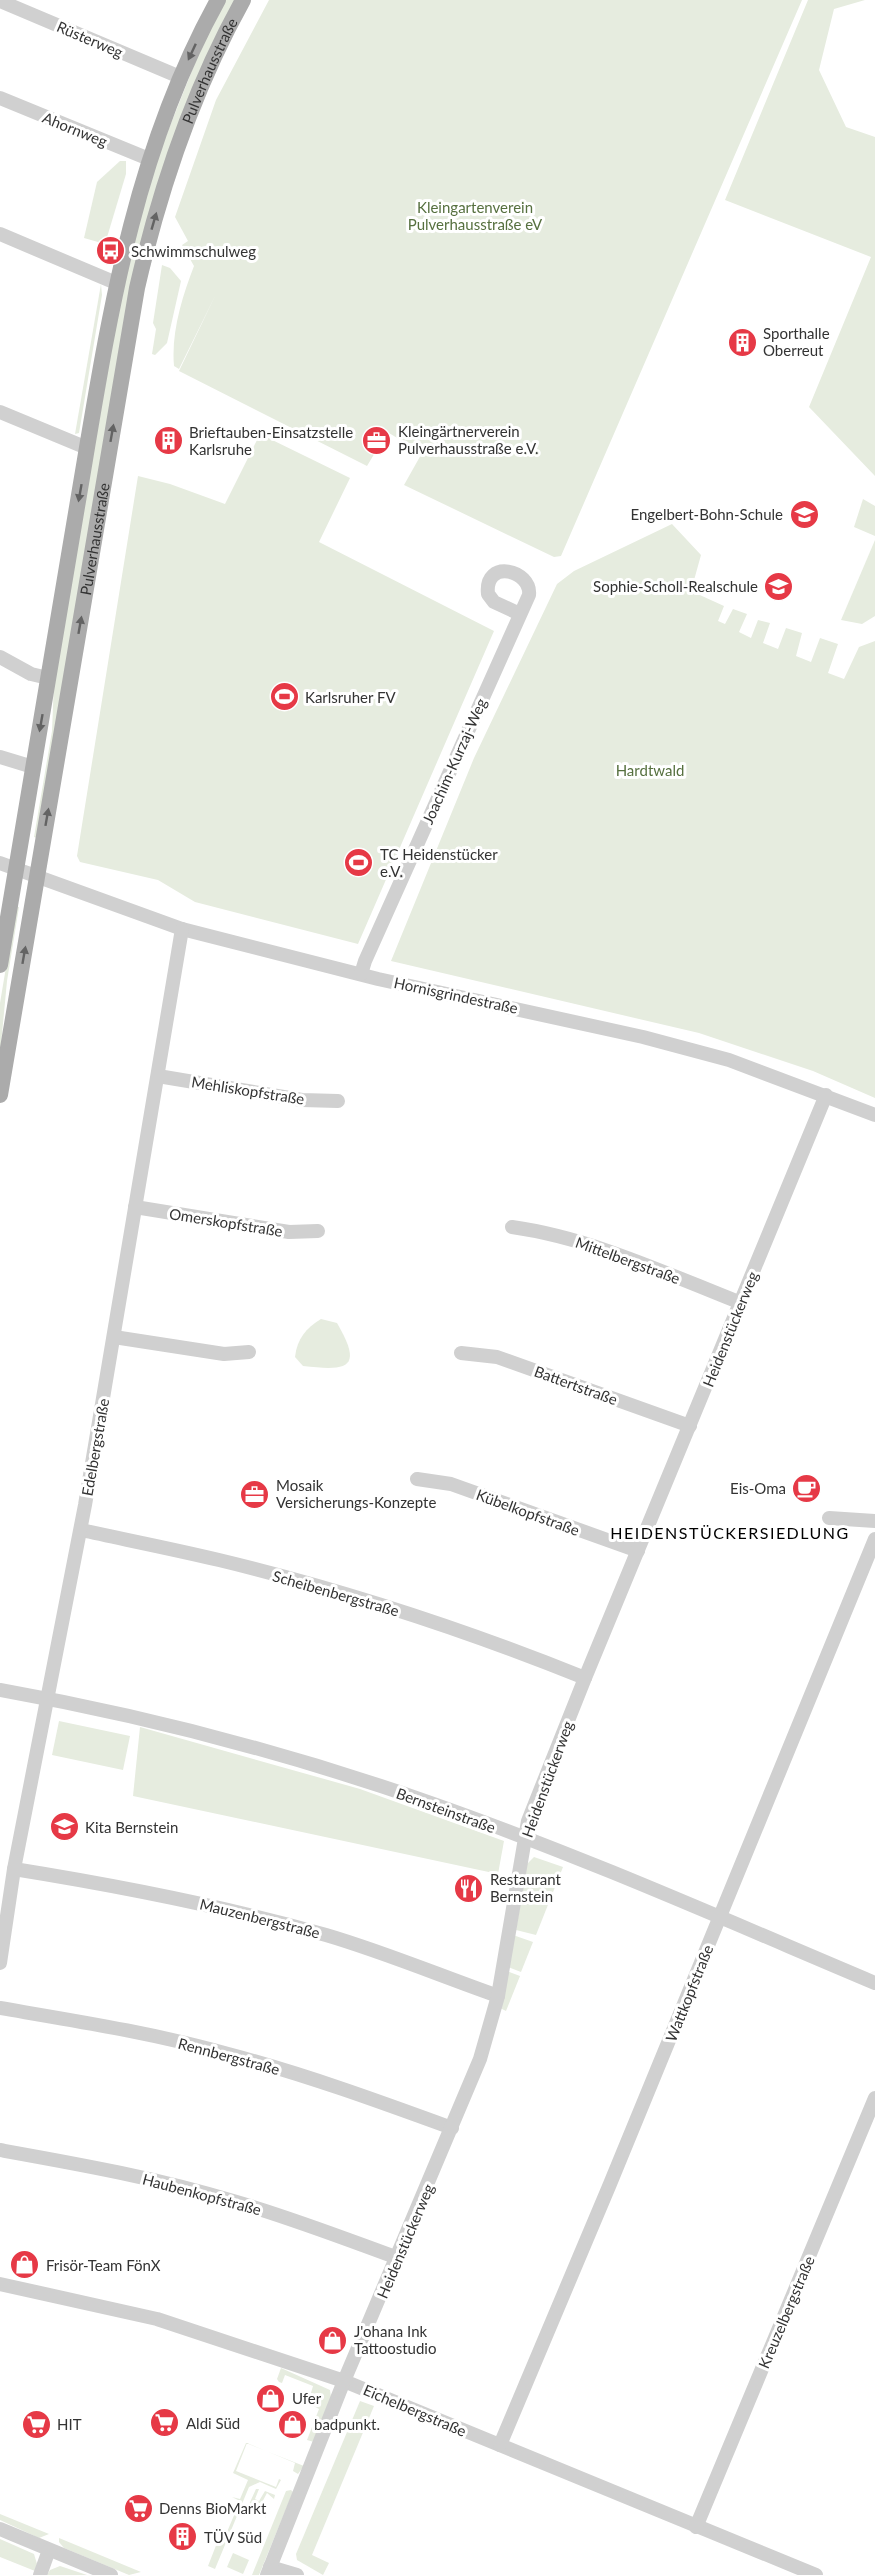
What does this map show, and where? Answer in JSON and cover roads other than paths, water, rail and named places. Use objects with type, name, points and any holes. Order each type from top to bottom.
[{"type":"main road","name":"Pulverhausstraße","points":[[0,964],[116,283],[149,159],[180,77],[218,0]]},
{"type":"main road","name":"Pulverhausstraße","points":[[0,1095],[127,344],[147,245],[182,133],[206,75],[243,0]]},
{"type":"street","name":"Rüsterweg","points":[[0,1],[180,77]]},
{"type":"street","name":"Ahornweg","points":[[0,98],[149,159]]},
{"type":"street","points":[[0,234],[116,283]]},
{"type":"street","points":[[0,412],[87,448]]},
{"type":"street","name":"Joachim-Kurzaj-Weg","points":[[361,974],[364,961],[520,614]]},
{"type":"street","points":[[0,657],[31,674],[48,678]]},
{"type":"street","points":[[0,757],[33,767]]},
{"type":"street","name":"Hornisgrindestraße","points":[[0,862],[182,929],[361,974],[643,1037],[729,1060],[875,1115]]},
{"type":"street","name":"Edelbergstraße","points":[[0,1963],[14,1869],[81,1530],[182,929]]},
{"type":"street","name":"Mehliskopfstraße","points":[[158,1076],[302,1100],[338,1101]]},
{"type":"street","name":"Heidenstückerweg","points":[[269,2571],[344,2381],[453,2128],[480,2059],[498,1996],[524,1838],[585,1678],[826,1095]]},
{"type":"street","name":"Omerskopfstraße","points":[[135,1207],[289,1232],[318,1232]]},
{"type":"street","name":"Mittelbergstraße","points":[[512,1227],[557,1235],[631,1260],[741,1303]]},
{"type":"street","points":[[114,1337],[224,1354],[249,1352]]},
{"type":"street","name":"Battertstraße","points":[[461,1353],[497,1357],[690,1426]]},
{"type":"street","name":"Kübelkopfstraße","points":[[417,1479],[451,1484],[638,1551]]},
{"type":"street","points":[[829,1518],[875,1521]]},
{"type":"street","name":"Scheibenbergstraße","points":[[81,1530],[219,1560],[359,1598],[459,1630],[585,1678]]},
{"type":"street","name":"Wattkopfstraße","points":[[500,2445],[875,1539]]},
{"type":"street","name":"Bernsteinstraße","points":[[0,1690],[138,1718],[303,1762],[430,1803],[524,1838],[875,1983]]},
{"type":"street","name":"Mauzenbergstraße","points":[[14,1869],[149,1891],[262,1918],[337,1939],[498,1996]]},
{"type":"street","name":"Rennbergstraße","points":[[0,2008],[115,2028],[227,2053],[325,2082],[453,2128]]},
{"type":"street","name":"Kreuzelbergstraße","points":[[696,2527],[875,2098]]},
{"type":"street","name":"Haubenkopfstraße","points":[[0,2150],[105,2169],[212,2194],[302,2222],[398,2258]]},
{"type":"street","name":"Eichelbergstraße","points":[[0,2284],[157,2319],[246,2346],[344,2381],[816,2575]]},
{"type":"street","points":[[0,2529],[111,2575]]},
{"type":"street","points":[[40,2575],[49,2550]]},
{"type":"street","points":[[269,2571],[297,2575]]},
{"type":"place","name":"Schwimmschulweg","points":[[110,251]]},
{"type":"place","name":"Sporthalle Oberreut","points":[[742,342]]},
{"type":"place","name":"Kleingärtnerverein Pulverhausstraße e.V.","points":[[377,440]]},
{"type":"place","name":"Brieftauben-Einsatzstelle Karlsruhe","points":[[168,441]]},
{"type":"place","name":"Engelbert-Bohn-Schule","points":[[804,514]]},
{"type":"place","name":"Sophie-Scholl-Realschule","points":[[779,586]]},
{"type":"place","name":"Karlsruher FV","points":[[284,697]]},
{"type":"place","name":"TC Heidenstücker e.V.","points":[[359,863]]},
{"type":"place","name":"Eis-Oma","points":[[807,1488]]},
{"type":"place","name":"Mosaik Versicherungs-Konzepte","points":[[255,1494]]},
{"type":"place","name":"Kita Bernstein","points":[[64,1827]]},
{"type":"place","name":"Restaurant Bernstein","points":[[469,1888]]},
{"type":"place","name":"Frisör-Team FönX","points":[[25,2265]]},
{"type":"place","name":"J'ohana Ink Tattoostudio","points":[[333,2340]]},
{"type":"place","name":"Ufer","points":[[271,2398]]},
{"type":"place","name":"Aldi Süd","points":[[165,2423]]},
{"type":"place","name":"HIT","points":[[36,2424]]},
{"type":"place","name":"badpunkt.","points":[[293,2424]]},
{"type":"place","name":"Denns BioMarkt","points":[[138,2508]]},
{"type":"place","name":"TÜV Süd","points":[[183,2537]]},
{"type":"district","name":"HEIDENSTÜCKERSIEDLUNG","points":[[730,1532]]},
{"type":"park label","name":"Kleingartenverein Pulverhausstraße eV","points":[[475,216]]},
{"type":"park label","name":"Hardtwald","points":[[650,770]]}]
